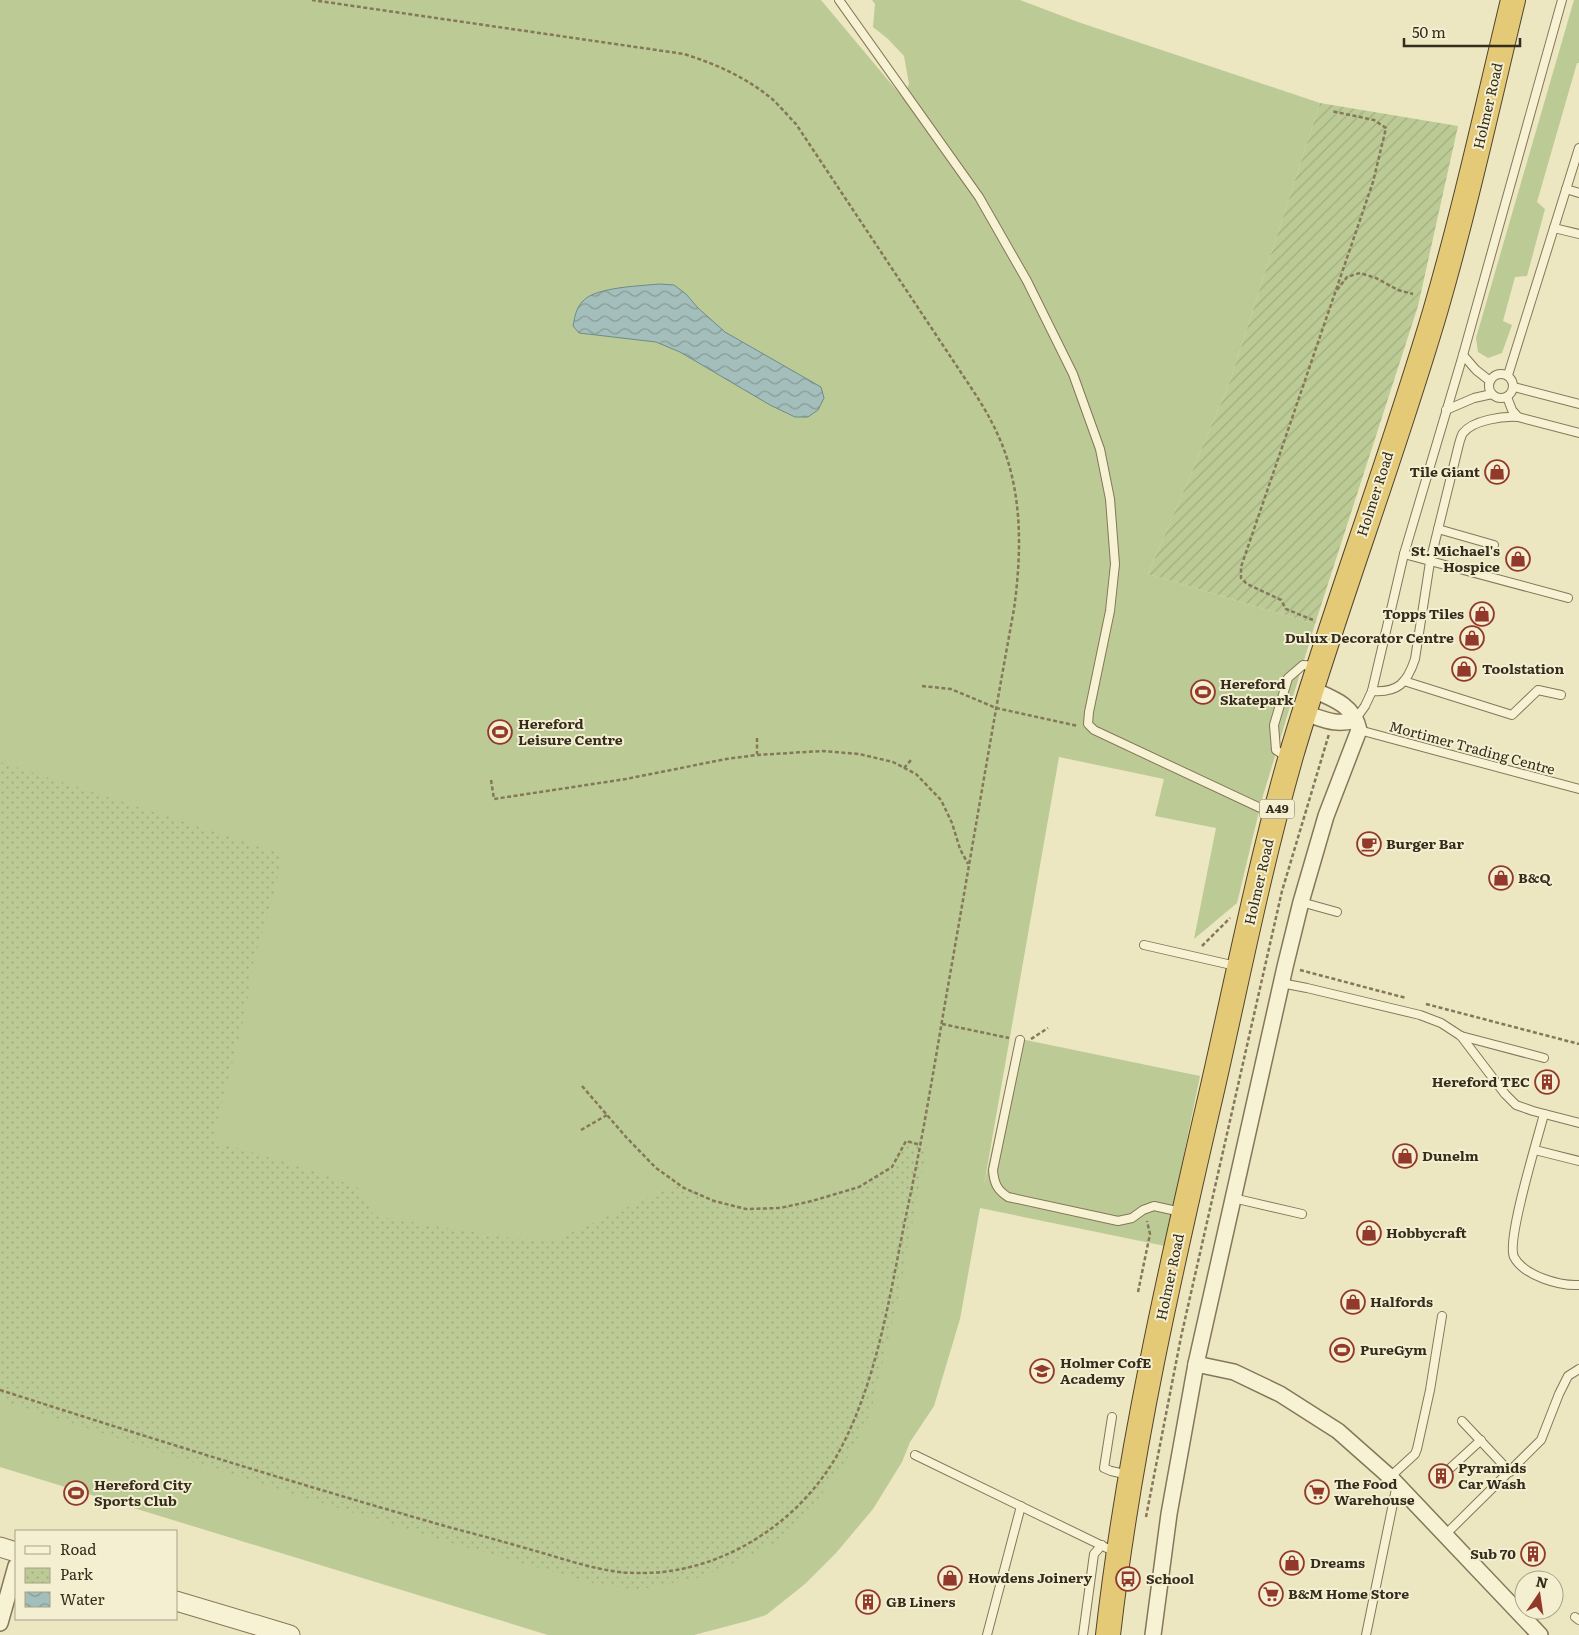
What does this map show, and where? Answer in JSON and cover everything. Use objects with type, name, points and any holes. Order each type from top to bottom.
[{"type":"highway","name":"Holmer Road","points":[[1108,1635],[1110,1549],[1130,1475],[1183,1212],[1275,815],[1311,689],[1434,314],[1462,211],[1513,0]]},
{"type":"street","points":[[1153,1635],[1169,1514],[1196,1364],[1281,983],[1301,902],[1326,816],[1357,725],[1349,709],[1343,703],[1311,689]]},
{"type":"street","points":[[1304,713],[1333,722],[1357,725]]},
{"type":"street","points":[[1196,1364],[1234,1372],[1280,1394],[1338,1431],[1394,1480],[1540,1635]]},
{"type":"street","points":[[0,1547],[15,1552]]},
{"type":"street","points":[[0,1623],[15,1570]]},
{"type":"street","points":[[178,1602],[290,1635]]},
{"type":"lane","points":[[839,0],[979,197],[1027,281],[1073,374],[1100,449],[1110,499],[1115,564],[1110,611],[1088,712],[1088,724],[1094,730],[1275,815]]},
{"type":"lane","points":[[1357,725],[1372,691],[1404,554],[1463,355],[1562,0]]},
{"type":"lane","points":[[1508,375],[1579,148]]},
{"type":"lane","points":[[1566,189],[1579,192]]},
{"type":"lane","points":[[1554,228],[1579,234]]},
{"type":"lane","points":[[1463,355],[1476,370],[1490,381]]},
{"type":"lane","points":[[1498,374],[1508,375],[1514,386],[1511,394],[1507,397],[1499,398],[1492,394],[1490,391],[1490,381],[1498,374]]},
{"type":"lane","points":[[1514,386],[1579,404]]},
{"type":"lane","points":[[1446,410],[1474,398],[1492,394]]},
{"type":"lane","points":[[1507,397],[1512,410],[1518,417]]},
{"type":"lane","points":[[1372,691],[1386,692],[1395,689],[1411,671],[1415,659],[1430,562],[1458,444],[1463,434],[1469,428],[1489,420],[1507,416],[1518,417],[1579,433]]},
{"type":"lane","points":[[1438,529],[1494,545]]},
{"type":"lane","points":[[1404,554],[1568,598]]},
{"type":"lane","points":[[1290,760],[1276,750],[1274,725],[1288,678],[1302,665],[1318,667]]},
{"type":"lane","points":[[1404,681],[1512,715],[1538,690],[1561,695]]},
{"type":"lane","name":"Mortimer Trading Centre","points":[[1357,725],[1579,789]]},
{"type":"lane","points":[[1301,902],[1336,912]]},
{"type":"lane","points":[[1144,945],[1240,967]]},
{"type":"lane","points":[[1281,983],[1420,1015],[1441,1023],[1460,1036],[1505,1094],[1516,1105],[1579,1123]]},
{"type":"lane","points":[[1460,1036],[1544,1058]]},
{"type":"lane","points":[[1020,1040],[993,1170],[994,1182],[1000,1192],[1008,1197],[1118,1221],[1132,1218],[1143,1210],[1154,1206],[1183,1212]]},
{"type":"lane","points":[[1544,1114],[1516,1224],[1512,1246],[1514,1258],[1530,1274],[1568,1286],[1579,1285]]},
{"type":"lane","points":[[1534,1150],[1579,1162]]},
{"type":"lane","points":[[1233,1198],[1302,1214]]},
{"type":"lane","points":[[1366,1635],[1394,1480],[1418,1449],[1442,1316]]},
{"type":"lane","points":[[1445,1534],[1541,1440],[1558,1394],[1568,1376],[1579,1368]]},
{"type":"lane","points":[[1112,1417],[1104,1468],[1130,1475]]},
{"type":"lane","points":[[1462,1421],[1510,1472]]},
{"type":"lane","points":[[1446,1472],[1480,1440]]},
{"type":"lane","points":[[915,1455],[1110,1549]]},
{"type":"lane","points":[[987,1635],[1021,1506]]},
{"type":"lane","points":[[1084,1635],[1094,1554],[1110,1549]]},
{"type":"path","points":[[0,1390],[191,1451],[573,1562],[613,1572],[643,1573],[680,1570],[720,1557],[757,1540],[790,1514],[818,1484],[842,1446],[875,1361],[921,1144],[1020,569],[1020,534],[1009,466],[998,434],[964,377],[796,124],[772,99],[741,76],[711,62],[684,54],[312,0]]},
{"type":"path","points":[[1331,111],[1374,120],[1386,128],[1374,182],[1241,567],[1241,578],[1247,584],[1281,600],[1286,609],[1331,626]]},
{"type":"path","points":[[1336,291],[1347,277],[1360,273],[1376,278],[1398,290],[1413,294]]},
{"type":"path","points":[[922,686],[951,689],[996,708],[1094,730]]},
{"type":"path","points":[[1145,1522],[1181,1336],[1282,891],[1333,722]]},
{"type":"path","points":[[757,738],[758,755]]},
{"type":"path","points":[[491,780],[494,799],[626,779],[726,759],[758,755],[822,751],[859,754],[893,762],[916,774],[941,800],[952,823],[960,849],[969,866]]},
{"type":"path","points":[[904,768],[911,760]]},
{"type":"path","points":[[1192,956],[1231,918]]},
{"type":"path","points":[[1285,967],[1408,999]]},
{"type":"path","points":[[1418,1002],[1579,1044]]},
{"type":"path","points":[[942,1024],[1020,1040],[1034,1038],[1048,1028]]},
{"type":"path","points":[[582,1086],[656,1168],[684,1188],[714,1201],[746,1209],[780,1208],[858,1188],[892,1167],[906,1141],[921,1144]]},
{"type":"path","points":[[581,1130],[607,1115]]},
{"type":"path","points":[[1138,1292],[1150,1234],[1143,1210]]},
{"type":"green space","name":"Hereford Leisure Centre","points":[[0,0],[821,0],[903,98],[909,84],[904,56],[873,27],[875,4],[872,0],[1020,0],[1078,22],[1320,103],[1228,387],[1148,574],[1315,624],[1262,799],[1237,903],[1194,939],[1216,828],[1155,816],[1164,779],[1059,757],[984,1185],[1016,1038],[1200,1076],[1165,1246],[980,1208],[960,1319],[934,1406],[910,1442],[902,1462],[873,1509],[836,1553],[805,1584],[766,1615],[694,1635],[548,1635],[0,1467]]},
{"type":"green space","points":[[1574,0],[1579,0],[1579,63],[1577,63],[1537,202],[1545,209],[1527,276],[1515,277],[1503,321],[1512,325],[1502,353],[1488,358],[1478,352],[1476,338]]},
{"type":"green space","points":[[1320,103],[1458,126],[1418,306],[1315,624],[1148,574],[1228,387]]},
{"type":"green space","points":[[0,762],[283,854],[271,905],[254,959],[245,1014],[212,1141],[303,1167],[359,1188],[374,1216],[510,1238],[557,1239],[679,1184],[714,1201],[746,1209],[780,1208],[812,1201],[859,1187],[892,1167],[906,1141],[927,1146],[898,1299],[870,1414],[848,1457],[815,1504],[774,1543],[735,1563],[697,1578],[638,1590],[596,1584],[461,1546],[0,1400]]},
{"type":"water","points":[[659,284],[674,285],[686,294],[698,308],[725,332],[821,387],[824,398],[818,410],[808,417],[795,417],[770,405],[680,352],[656,342],[579,333],[573,326],[579,306],[589,296],[619,288]]},
{"type":"place","name":"Tile Giant","points":[[1497,472]]},
{"type":"place","name":"St. Michael's Hospice","points":[[1518,559]]},
{"type":"place","name":"Topps Tiles","points":[[1482,614]]},
{"type":"place","name":"Dulux Decorator Centre","points":[[1472,638]]},
{"type":"place","name":"Toolstation","points":[[1464,669]]},
{"type":"place","name":"Hereford Skatepark","points":[[1203,692]]},
{"type":"place","name":"Hereford Leisure Centre","points":[[500,732]]},
{"type":"place","name":"Burger Bar","points":[[1369,844]]},
{"type":"place","name":"B&Q","points":[[1501,878]]},
{"type":"place","name":"Hereford TEC","points":[[1547,1082]]},
{"type":"place","name":"Dunelm","points":[[1405,1156]]},
{"type":"place","name":"Hobbycraft","points":[[1369,1233]]},
{"type":"place","name":"Halfords","points":[[1353,1302]]},
{"type":"place","name":"PureGym","points":[[1342,1350]]},
{"type":"place","name":"Holmer CofE Academy","points":[[1042,1371]]},
{"type":"place","name":"Pyramids Car Wash","points":[[1441,1476]]},
{"type":"place","name":"The Food Warehouse","points":[[1317,1492]]},
{"type":"place","name":"Hereford City Sports Club","points":[[76,1493]]},
{"type":"place","name":"Sub 70","points":[[1533,1554]]},
{"type":"place","name":"Dreams","points":[[1292,1563]]},
{"type":"place","name":"Howdens Joinery","points":[[950,1578]]},
{"type":"place","name":"School","points":[[1128,1579]]},
{"type":"place","name":"B&M Home Store","points":[[1271,1594]]},
{"type":"place","name":"GB Liners","points":[[868,1602]]}]
